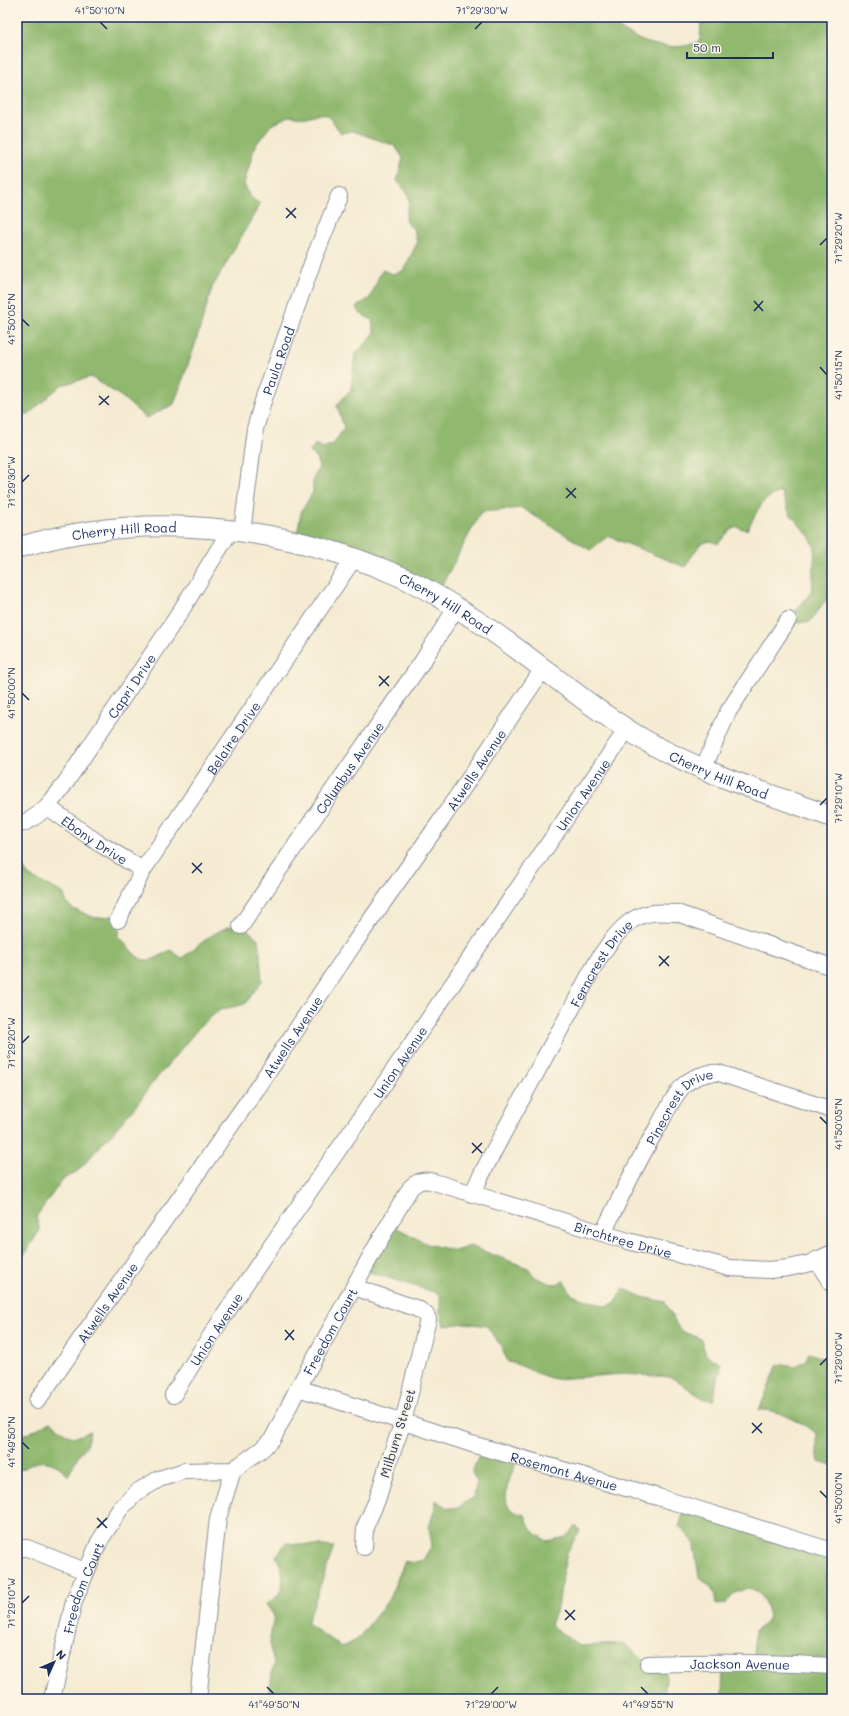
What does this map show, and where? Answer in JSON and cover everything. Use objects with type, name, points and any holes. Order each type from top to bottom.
[{"type":"main road","name":"Cherry Hill Road","points":[[17,548],[73,534],[107,529],[168,526],[254,533],[330,550],[399,576],[433,593],[515,648],[627,729],[646,741],[703,769],[832,817]]},
{"type":"street","name":"Paula Road","points":[[236,531],[255,429],[263,401],[313,262],[339,196]]},
{"type":"street","name":"Capri Drive","points":[[17,825],[24,823],[49,806],[236,531]]},
{"type":"street","name":"Belaire Drive","points":[[118,920],[143,870],[354,558]]},
{"type":"street","name":"Columbus Avenue","points":[[241,926],[422,662],[456,608]]},
{"type":"street","points":[[703,769],[728,712],[788,620]]},
{"type":"street","name":"Atwells Avenue","points":[[37,1401],[260,1084],[353,945],[442,819],[543,669]]},
{"type":"street","name":"Union Avenue","points":[[173,1395],[204,1345],[291,1216],[390,1075],[627,729]]},
{"type":"street","name":"Ebony Drive","points":[[49,806],[52,810],[97,842],[143,870]]},
{"type":"street","name":"Ferncrest Drive","points":[[472,1194],[492,1152],[600,958],[622,928],[640,915],[662,912],[677,913],[832,967]]},
{"type":"street","name":"Pinecrest Drive","points":[[603,1233],[636,1163],[671,1102],[683,1086],[690,1080],[714,1072],[719,1073],[832,1110]]},
{"type":"street","name":"Birchtree Drive","points":[[417,1182],[426,1180],[603,1233],[730,1268],[769,1270],[789,1268],[816,1260],[832,1253]]},
{"type":"street","name":"Freedom Court","points":[[52,1699],[62,1658],[68,1620],[85,1571],[99,1542],[120,1509],[147,1484],[171,1474],[184,1471],[233,1470],[254,1457],[272,1438],[354,1287],[411,1187],[417,1182]]},
{"type":"street","points":[[816,1260],[832,1284]]},
{"type":"street","name":"Milburn Street","points":[[354,1287],[418,1309],[423,1312],[428,1319],[403,1422],[377,1500],[365,1527],[364,1547]]},
{"type":"street","name":"Rosemont Avenue","points":[[298,1388],[475,1445],[658,1497],[832,1551]]},
{"type":"street","points":[[198,1699],[218,1518],[233,1470]]},
{"type":"street","points":[[17,1548],[27,1548],[85,1571]]},
{"type":"street","name":"Jackson Avenue","points":[[648,1664],[725,1662],[832,1666]]},
{"type":"green space","points":[[17,17],[602,17],[640,40],[674,47],[688,45],[700,40],[701,21],[699,17],[832,17],[832,596],[824,602],[810,622],[788,622],[812,591],[815,548],[809,536],[790,514],[781,492],[768,498],[764,502],[747,530],[737,527],[730,530],[718,544],[710,541],[700,544],[685,567],[608,536],[590,550],[522,508],[481,512],[437,594],[297,535],[301,512],[313,492],[313,479],[319,467],[316,458],[310,452],[315,444],[323,448],[333,444],[344,428],[337,405],[351,389],[355,354],[372,337],[374,332],[372,320],[358,312],[356,307],[370,298],[383,270],[392,274],[403,271],[417,243],[414,230],[405,221],[409,200],[406,191],[397,181],[403,158],[395,146],[353,131],[341,133],[333,122],[323,114],[302,118],[292,116],[271,125],[255,146],[244,184],[250,197],[260,204],[212,288],[194,348],[174,404],[146,418],[122,397],[91,377],[61,385],[28,415],[17,416]]},
{"type":"green space","points":[[17,863],[22,866],[30,877],[63,893],[67,903],[73,909],[96,918],[120,915],[119,936],[137,956],[142,959],[153,959],[170,950],[182,958],[217,932],[225,928],[241,924],[259,940],[262,981],[245,1004],[220,1010],[201,1025],[150,1086],[135,1107],[78,1171],[62,1180],[36,1217],[40,1230],[17,1266]]},
{"type":"green space","points":[[390,1224],[427,1244],[455,1251],[470,1246],[528,1268],[535,1277],[549,1283],[556,1284],[564,1281],[572,1295],[605,1306],[615,1303],[623,1288],[642,1297],[665,1302],[678,1327],[683,1332],[701,1339],[706,1355],[721,1364],[720,1373],[716,1383],[714,1400],[704,1399],[671,1377],[623,1374],[556,1379],[508,1362],[501,1346],[487,1326],[466,1323],[444,1326],[440,1311],[440,1294],[366,1271]]},
{"type":"green space","points":[[809,1353],[832,1362],[832,1466],[819,1462],[817,1433],[782,1414],[767,1410],[759,1410],[778,1364],[795,1367],[806,1360]]},
{"type":"green space","points":[[51,1422],[69,1436],[73,1437],[83,1435],[90,1431],[86,1446],[77,1458],[68,1476],[57,1465],[47,1462],[37,1462],[23,1469],[17,1470],[17,1438]]},
{"type":"green space","points":[[482,1447],[517,1460],[506,1493],[506,1500],[508,1506],[513,1511],[525,1515],[531,1530],[547,1541],[566,1537],[576,1525],[580,1531],[567,1552],[559,1601],[550,1625],[580,1646],[622,1644],[626,1645],[648,1663],[665,1663],[666,1678],[664,1699],[264,1699],[269,1691],[274,1662],[269,1644],[274,1616],[266,1604],[276,1597],[282,1587],[282,1571],[276,1556],[286,1543],[334,1547],[307,1623],[341,1647],[357,1640],[389,1599],[405,1561],[412,1563],[423,1560],[432,1545],[429,1528],[435,1507],[435,1500],[448,1508],[458,1508],[473,1497],[477,1482],[472,1473]]},
{"type":"green space","points":[[686,1506],[832,1550],[832,1699],[725,1699],[722,1697],[723,1663],[754,1662],[755,1631],[766,1623],[769,1616],[765,1602],[761,1595],[747,1588],[735,1593],[725,1604],[716,1605],[715,1596],[711,1587],[699,1576],[693,1541],[679,1526]]},
{"type":"waterway","points":[[832,292],[832,323]]}]
